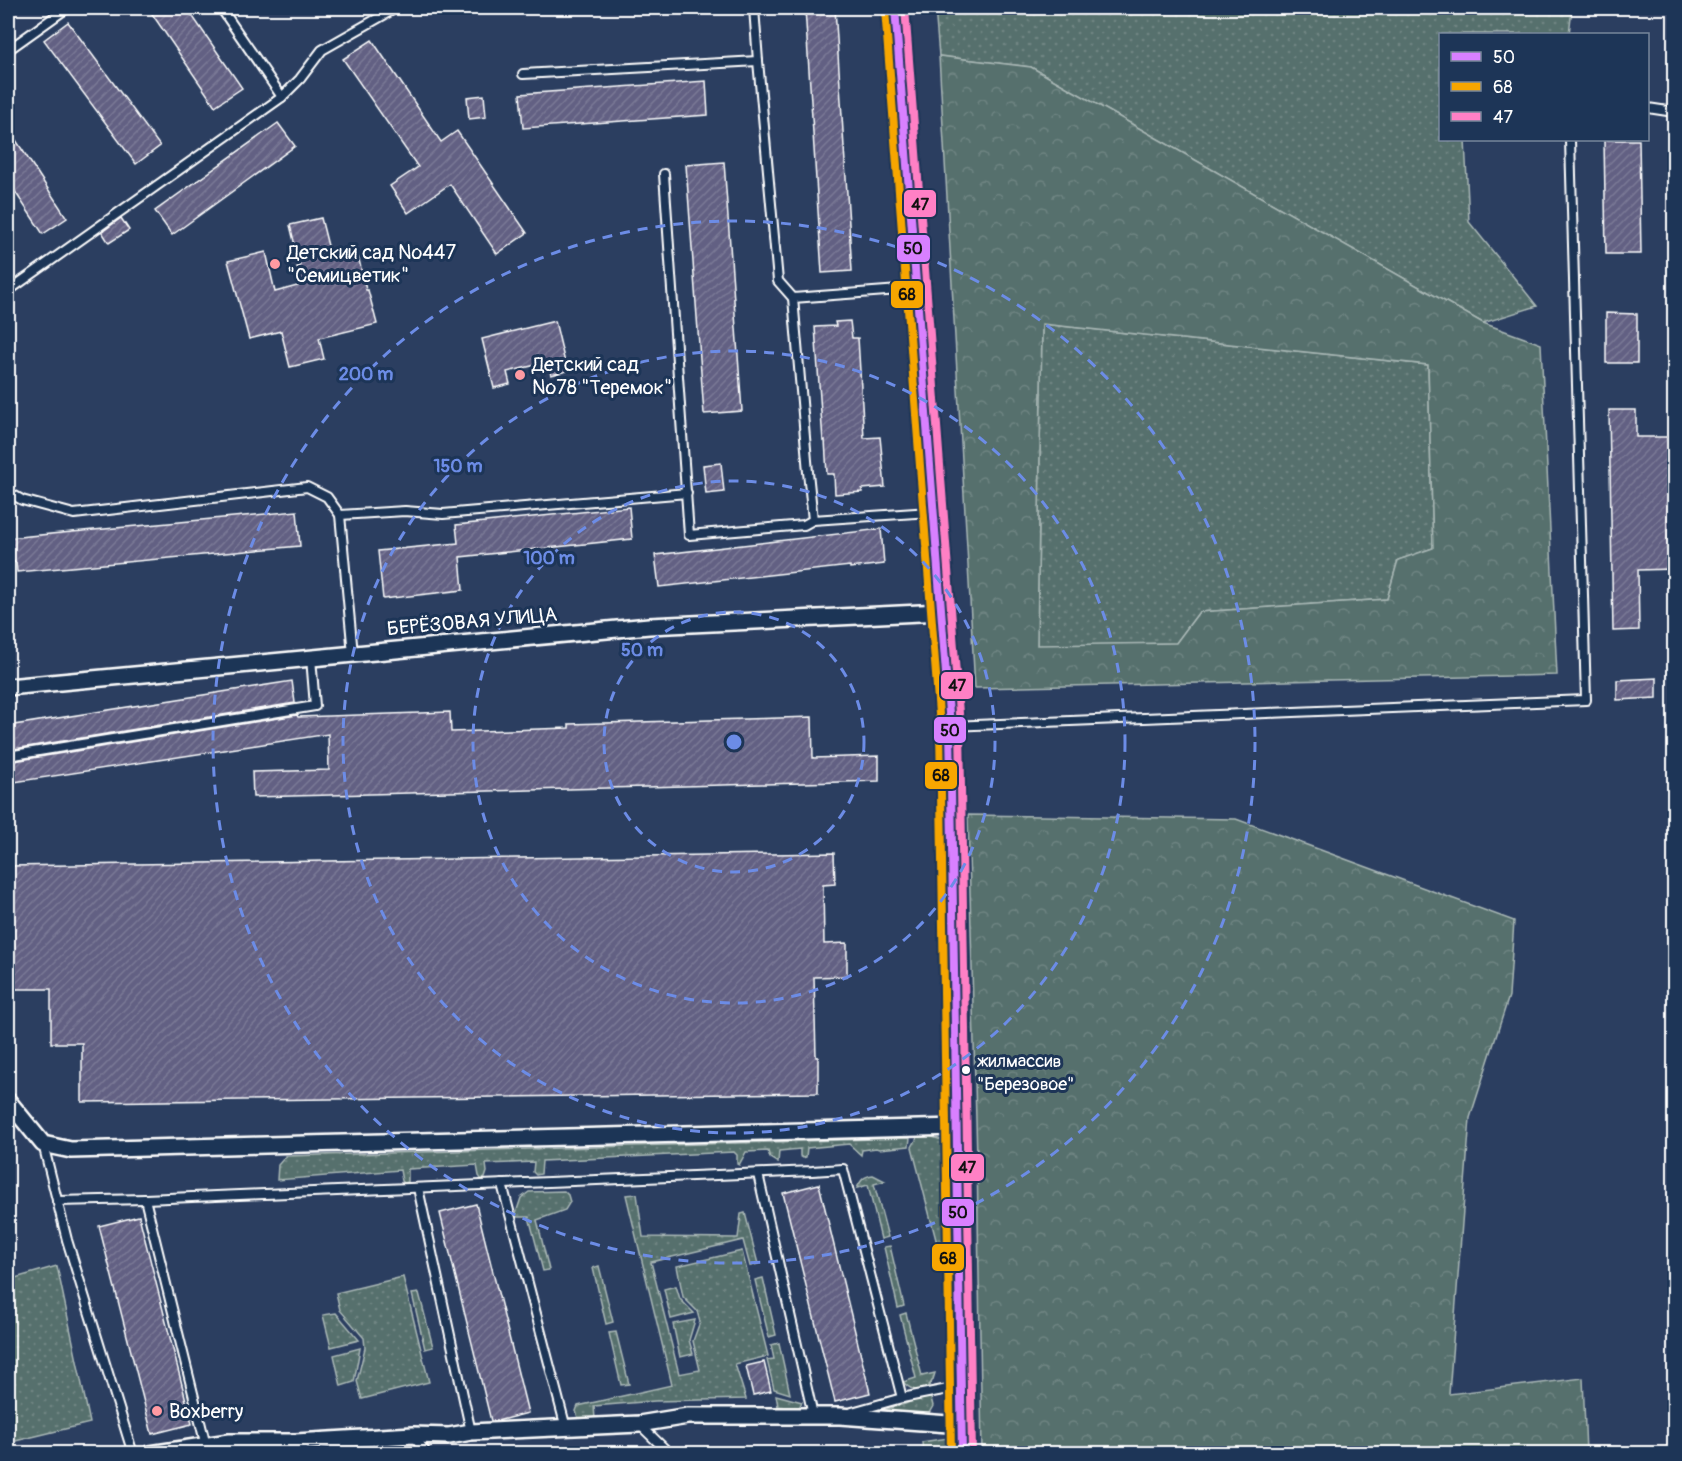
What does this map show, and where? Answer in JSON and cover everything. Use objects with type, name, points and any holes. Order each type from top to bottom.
[{"type":"street","points":[[895,8],[950,726]]},
{"type":"street","name":"БЕРЁЗОВАЯ УЛИЦА","points":[[8,687],[649,626],[941,612]]},
{"type":"street","points":[[8,1101],[43,1144],[71,1150],[957,1127]]},
{"type":"street","points":[[150,1454],[229,1442],[297,1448],[413,1435],[449,1436],[471,1432],[639,1424],[688,1416],[813,1415],[962,1425]]},
{"type":"lane","points":[[8,50],[67,8]]},
{"type":"lane","points":[[221,8],[282,97]]},
{"type":"lane","points":[[8,291],[282,97],[300,79],[322,50],[396,8]]},
{"type":"lane","points":[[754,8],[778,280],[793,298],[813,520]]},
{"type":"lane","points":[[523,74],[758,61]]},
{"type":"lane","points":[[1649,108],[1674,112]]},
{"type":"lane","points":[[962,1454],[950,726],[1586,700],[1570,141]]},
{"type":"lane","points":[[664,174],[689,535],[804,525],[813,520],[933,511]]},
{"type":"lane","points":[[793,298],[916,289]]},
{"type":"lane","points":[[8,492],[22,500],[74,514],[307,487],[327,497],[340,515],[353,654]]},
{"type":"lane","points":[[340,515],[405,511],[443,514],[687,493]]},
{"type":"lane","points":[[8,756],[315,706],[311,658]]},
{"type":"lane","points":[[43,1144],[67,1240],[133,1454]]},
{"type":"lane","points":[[57,1201],[843,1169],[902,1398]]},
{"type":"lane","points":[[758,1174],[813,1415]]},
{"type":"lane","points":[[501,1184],[566,1428]]},
{"type":"lane","points":[[418,1188],[471,1432]]},
{"type":"lane","points":[[145,1199],[206,1446]]},
{"type":"lane","points":[[840,1416],[961,1384]]},
{"type":"lane","points":[[639,1424],[670,1454]]},
{"type":"lane","points":[[413,1435],[427,1454]]},
{"type":"green space","points":[[935,8],[1572,8],[1569,33],[1439,33],[1439,141],[1465,141],[1469,222],[1537,306],[1483,323],[1031,67],[939,56]]},
{"type":"green space","points":[[939,56],[1031,67],[1483,323],[1541,344],[1557,675],[975,688]],"holes":[[[1042,324],[1428,365],[1433,548],[1398,560],[1387,599],[1199,612],[1176,643],[1037,645]]]},
{"type":"green space","points":[[1042,324],[1428,365],[1433,548],[1398,560],[1387,599],[1199,612],[1176,643],[1037,646]]},
{"type":"green space","points":[[968,815],[1236,819],[1514,921],[1509,996],[1470,1118],[1449,1394],[1583,1378],[1586,1453],[982,1453]]},
{"type":"green space","points":[[920,1133],[948,1142],[955,1313],[912,1147]]},
{"type":"green space","points":[[910,1138],[909,1146],[862,1150],[861,1155],[849,1144],[807,1148],[806,1157],[803,1158],[800,1156],[800,1149],[779,1151],[778,1163],[770,1158],[768,1151],[746,1152],[739,1165],[734,1152],[542,1161],[541,1174],[536,1175],[533,1172],[534,1162],[486,1164],[485,1178],[481,1179],[477,1165],[408,1169],[408,1182],[404,1183],[400,1170],[277,1180],[278,1165],[286,1156]]},
{"type":"green space","points":[[873,1175],[885,1181],[874,1184],[888,1237],[881,1239],[868,1185],[857,1188],[863,1179]]},
{"type":"green space","points":[[564,1191],[570,1202],[565,1210],[537,1220],[549,1270],[543,1271],[529,1217],[515,1216],[521,1198],[529,1192]]},
{"type":"green space","points":[[637,1194],[643,1237],[738,1238],[741,1214],[745,1213],[758,1264],[750,1266],[743,1240],[651,1262],[679,1374],[700,1370],[693,1341],[700,1322],[697,1311],[683,1297],[677,1266],[742,1251],[768,1356],[735,1364],[746,1399],[655,1401],[594,1406],[595,1419],[582,1420],[578,1418],[576,1411],[578,1406],[672,1385],[626,1195]]},
{"type":"green space","points":[[890,1246],[904,1306],[898,1308],[884,1247]]},
{"type":"green space","points":[[57,1266],[90,1423],[11,1442],[8,1428],[8,1280]]},
{"type":"green space","points":[[599,1266],[613,1322],[606,1324],[593,1268]]},
{"type":"green space","points":[[403,1277],[429,1382],[362,1399],[357,1381],[365,1348],[364,1338],[340,1310],[336,1293]]},
{"type":"green space","points":[[763,1278],[776,1335],[769,1337],[755,1280]]},
{"type":"green space","points":[[676,1286],[680,1299],[694,1313],[671,1319],[664,1289]]},
{"type":"green space","points":[[419,1293],[433,1347],[425,1349],[412,1294]]},
{"type":"green space","points":[[336,1313],[359,1340],[331,1347],[323,1315]]},
{"type":"green space","points":[[906,1313],[922,1376],[935,1373],[930,1384],[922,1390],[913,1389],[903,1382],[916,1378],[900,1315]]},
{"type":"green space","points":[[695,1320],[689,1340],[693,1354],[680,1357],[673,1324]]},
{"type":"green space","points":[[616,1332],[629,1384],[621,1385],[609,1333]]},
{"type":"green space","points":[[779,1343],[790,1394],[774,1389],[767,1360],[774,1359],[771,1345]]},
{"type":"green space","points":[[360,1348],[354,1382],[341,1386],[334,1355]]},
{"type":"green space","points":[[776,1395],[802,1402],[798,1409],[778,1406]]},
{"type":"green space","points":[[926,1395],[931,1398],[933,1406],[929,1413],[876,1412],[905,1404]]},
{"type":"green space","points":[[948,1438],[948,1453],[923,1453],[922,1442]]},
{"type":"building","points":[[148,8],[187,8],[242,88],[215,106]]},
{"type":"building","points":[[805,8],[835,8],[852,271],[822,273]]},
{"type":"building","points":[[68,22],[160,146],[136,164],[44,40]]},
{"type":"building","points":[[372,40],[441,142],[457,131],[527,233],[497,254],[450,184],[408,213],[390,186],[418,167],[343,59]]},
{"type":"building","points":[[706,81],[708,115],[523,128],[520,94]]},
{"type":"building","points":[[484,95],[486,117],[469,119],[467,97]]},
{"type":"building","points":[[278,123],[295,146],[172,235],[155,211]]},
{"type":"building","points":[[8,128],[67,218],[43,234],[8,181]]},
{"type":"building","points":[[1604,141],[1639,141],[1641,254],[1606,254]]},
{"type":"building","points":[[724,162],[742,411],[704,414],[686,165]]},
{"type":"building","points":[[121,218],[129,230],[109,243],[102,232]]},
{"type":"building","points":[[321,218],[330,254],[356,247],[377,324],[319,338],[324,359],[290,367],[281,331],[249,339],[228,261],[266,252],[275,292],[301,285],[297,267],[300,266],[290,225]]},
{"type":"building","points":[[1606,313],[1637,314],[1637,363],[1606,363]]},
{"type":"building","points":[[555,321],[567,371],[551,375],[548,362],[507,372],[510,384],[494,388],[482,339]]},
{"type":"building","points":[[850,321],[852,338],[858,338],[864,438],[880,437],[885,487],[835,494],[834,474],[827,474],[825,440],[823,441],[815,327],[836,326],[835,322]]},
{"type":"building","points":[[1609,410],[1636,410],[1636,437],[1674,437],[1674,569],[1638,570],[1639,630],[1613,631]]},
{"type":"building","points":[[721,463],[724,492],[706,494],[703,465]]},
{"type":"building","points":[[629,507],[632,539],[460,557],[463,590],[383,599],[378,551],[458,543],[456,525]]},
{"type":"building","points":[[297,511],[300,546],[17,572],[16,563],[8,558],[8,538]]},
{"type":"building","points":[[881,529],[884,564],[659,587],[655,555]]},
{"type":"building","points":[[1657,678],[1657,698],[1617,700],[1617,680]]},
{"type":"building","points":[[292,681],[295,703],[8,750],[8,726]]},
{"type":"building","points":[[450,712],[451,732],[569,728],[569,724],[812,717],[813,758],[879,756],[879,781],[253,797],[252,772],[329,770],[328,734],[8,783],[8,762],[297,715],[298,717]]},
{"type":"building","points":[[834,853],[835,884],[823,885],[824,944],[847,943],[847,976],[814,977],[818,1093],[82,1102],[82,1043],[51,1043],[51,989],[15,989],[14,943],[8,943],[8,866]]},
{"type":"building","points":[[819,1184],[870,1393],[835,1402],[783,1193]]},
{"type":"building","points":[[476,1204],[528,1413],[497,1421],[491,1421],[440,1213]]},
{"type":"building","points":[[139,1216],[192,1424],[152,1434],[99,1226]]},
{"type":"building","points":[[764,1362],[771,1391],[753,1395],[746,1366]]},
{"type":"transit line","name":"50","points":[[895,8],[950,726],[962,1454]]},
{"type":"transit line","name":"47","points":[[905,8],[960,726],[972,1454]]},
{"type":"transit line","name":"68","points":[[885,9],[940,727],[951,1454]]},
{"type":"place","name":"Детский сад №447 \"Семицветик\"","points":[[275,264]]},
{"type":"place","name":"Детский сад №78 \"Теремок\"","points":[[520,375]]},
{"type":"place","name":"жилмассив \"Березовое\"","points":[[966,1070]]},
{"type":"place","name":"Boxberry","points":[[157,1411]]}]
